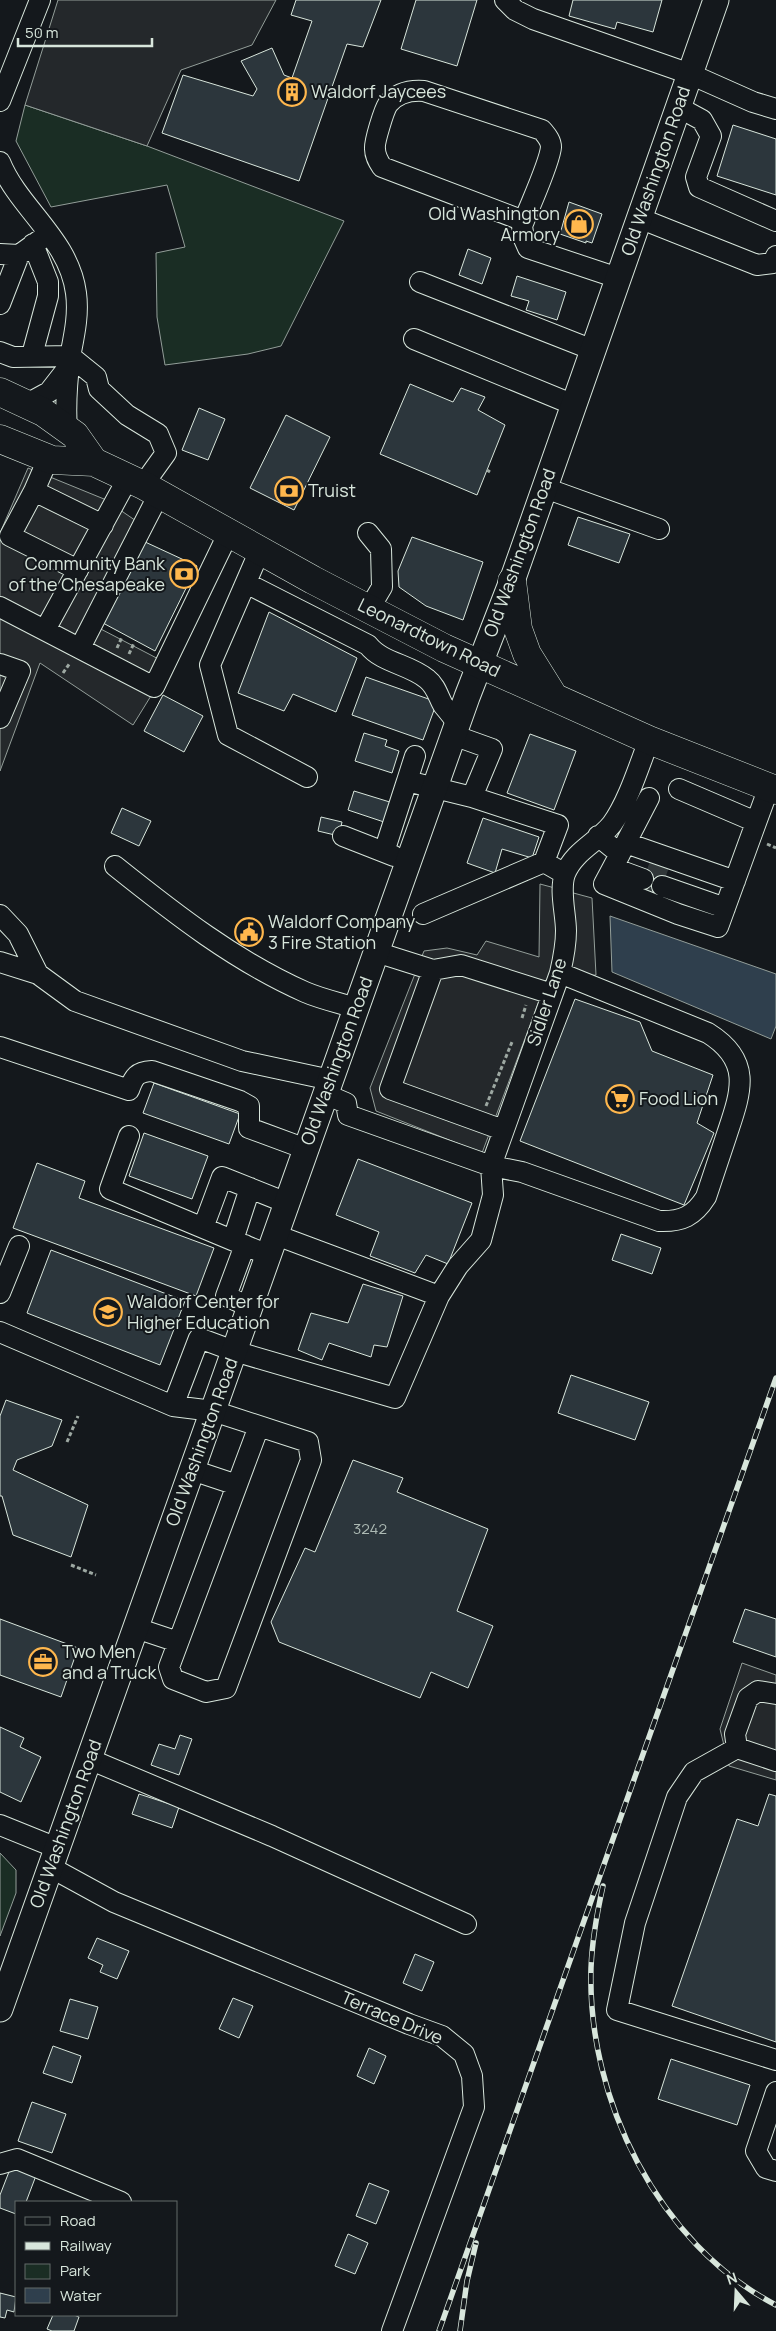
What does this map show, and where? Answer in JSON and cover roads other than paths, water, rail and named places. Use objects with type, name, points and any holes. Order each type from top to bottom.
[{"type":"highway","name":"Leonardtown Road","points":[[0,392],[43,412],[75,435],[94,462]]},
{"type":"highway","name":"Leonardtown Road","points":[[2,445],[48,459],[94,462],[229,532],[378,614],[479,664],[552,694],[649,740],[772,788]]},
{"type":"highway","points":[[512,580],[518,629],[527,654],[552,694]]},
{"type":"main road","name":"Old Washington Road","points":[[0,2009],[455,729],[512,580],[716,0]]},
{"type":"street","points":[[0,101],[40,0]]},
{"type":"street","points":[[505,0],[515,10],[534,19],[690,74],[753,102],[776,109]]},
{"type":"street","points":[[524,221],[382,167],[375,157],[374,147],[388,104],[410,90],[424,91],[542,130],[548,137],[551,146],[524,221],[523,232],[528,248],[618,278]]},
{"type":"street","points":[[678,107],[702,120],[711,136],[696,177],[699,187],[776,221]]},
{"type":"street","points":[[0,162],[15,187],[50,233],[66,261],[76,291],[77,310],[65,407],[67,430]]},
{"type":"street","points":[[639,218],[758,265],[773,263],[776,256]]},
{"type":"street","points":[[0,304],[17,251],[50,233]]},
{"type":"street","points":[[17,251],[48,282],[46,309],[32,355]]},
{"type":"street","points":[[420,282],[593,350]]},
{"type":"street","points":[[414,339],[574,406]]},
{"type":"street","points":[[0,352],[13,357],[32,355],[70,360],[96,376],[99,388],[127,415],[158,434],[166,453],[143,486],[103,525],[45,630]]},
{"type":"street","points":[[27,404],[49,392],[70,360]]},
{"type":"street","points":[[48,459],[34,491],[10,536],[78,570]]},
{"type":"street","points":[[80,648],[143,486]]},
{"type":"street","points":[[544,488],[659,529]]},
{"type":"street","points":[[34,491],[103,525]]},
{"type":"street","points":[[0,607],[154,687],[229,532]]},
{"type":"street","points":[[368,533],[381,549],[382,587],[378,614],[368,645]]},
{"type":"street","points":[[260,550],[210,665],[228,735],[307,777]]},
{"type":"street","points":[[246,584],[368,645],[376,655],[406,666],[428,679],[455,729],[492,749],[472,797]]},
{"type":"street","points":[[0,664],[20,671],[0,718]]},
{"type":"street","points":[[544,862],[565,874],[581,850],[612,823],[649,740]]},
{"type":"street","points":[[384,852],[415,756]]},
{"type":"street","points":[[407,781],[472,797],[558,825],[544,862],[423,914]]},
{"type":"street","points":[[649,798],[604,884],[678,914],[718,927],[756,822],[772,788]]},
{"type":"street","points":[[679,789],[756,822]]},
{"type":"street","points":[[343,836],[408,862]]},
{"type":"street","points":[[598,836],[617,860],[644,877]]},
{"type":"street","points":[[617,860],[728,900]]},
{"type":"street","points":[[115,866],[178,917],[228,951],[306,993],[356,1008]]},
{"type":"street","name":"Sidler Lane","points":[[491,1166],[560,973],[566,932],[565,874]]},
{"type":"street","points":[[663,884],[728,900]]},
{"type":"street","points":[[0,914],[18,934],[38,974]]},
{"type":"street","points":[[376,952],[433,970],[461,965],[552,994]]},
{"type":"street","points":[[0,962],[38,974],[75,1001],[242,1061],[328,1087],[346,1103],[348,1115],[491,1166],[522,1172],[659,1221],[672,1222],[685,1218],[698,1210],[706,1197],[740,1094],[739,1073],[734,1058],[722,1042],[708,1033],[560,973]]},
{"type":"street","points":[[433,970],[390,1089],[503,1130]]},
{"type":"street","points":[[0,1047],[129,1090],[134,1077],[139,1072],[152,1071],[240,1101],[249,1106],[249,1128],[306,1149]]},
{"type":"street","points":[[129,1136],[110,1189],[239,1243],[272,1245],[439,1296]]},
{"type":"street","points":[[172,1406],[199,1338],[234,1351],[394,1398],[439,1296],[458,1266],[481,1240],[494,1195],[491,1166]]},
{"type":"street","points":[[203,1228],[222,1177],[287,1203]]},
{"type":"street","points":[[250,1188],[226,1296],[250,1307]]},
{"type":"street","points":[[0,1293],[19,1246]]},
{"type":"street","points":[[0,1332],[172,1406],[212,1412],[259,1426],[308,1442],[311,1460],[226,1688],[206,1692],[173,1679],[169,1667],[259,1426]]},
{"type":"street","points":[[192,1470],[237,1485]]},
{"type":"street","points":[[136,1628],[178,1642]]},
{"type":"street","points":[[737,1748],[735,1734],[748,1698],[758,1691],[776,1694]]},
{"type":"street","points":[[776,1761],[737,1748],[694,1772],[677,1797],[635,1923],[617,2010],[776,2060]]},
{"type":"street","points":[[89,1758],[272,1836],[466,1924]]},
{"type":"street","name":"Terrace Drive","points":[[0,1825],[54,1858],[114,1902],[408,2024],[442,2036],[464,2054],[472,2076],[474,2089],[473,2112],[444,2186],[392,2331]]},
{"type":"street","points":[[776,2092],[756,2151],[766,2168],[776,2171]]},
{"type":"street","points":[[0,2164],[18,2159],[119,2201]]},
{"type":"water","points":[[610,916],[776,974],[776,1026],[771,1039],[612,972]]},
{"type":"tunnel","points":[[649,864],[668,871]]},
{"type":"tunnel","points":[[640,888],[659,895]]},
{"type":"railway","points":[[439,2331],[776,1378]]},
{"type":"railway","points":[[603,1886],[595,1927],[591,1968],[593,2018],[602,2067],[617,2116],[638,2163],[665,2206],[697,2245],[734,2278],[776,2305]]},
{"type":"railway","points":[[460,2331],[467,2281],[476,2243]]},
{"type":"place","name":"Waldorf Jaycees","points":[[292,92]]},
{"type":"place","name":"Old Washington Armory","points":[[579,224]]},
{"type":"place","name":"Truist","points":[[289,491]]},
{"type":"place","name":"Community Bank of the Chesapeake","points":[[184,574]]},
{"type":"place","name":"Waldorf Company 3 Fire Station","points":[[249,932]]},
{"type":"place","name":"Food Lion","points":[[620,1099]]},
{"type":"place","name":"Waldorf Center for Higher Education","points":[[108,1312]]},
{"type":"place","name":"Two Men and a Truck","points":[[43,1662]]}]
